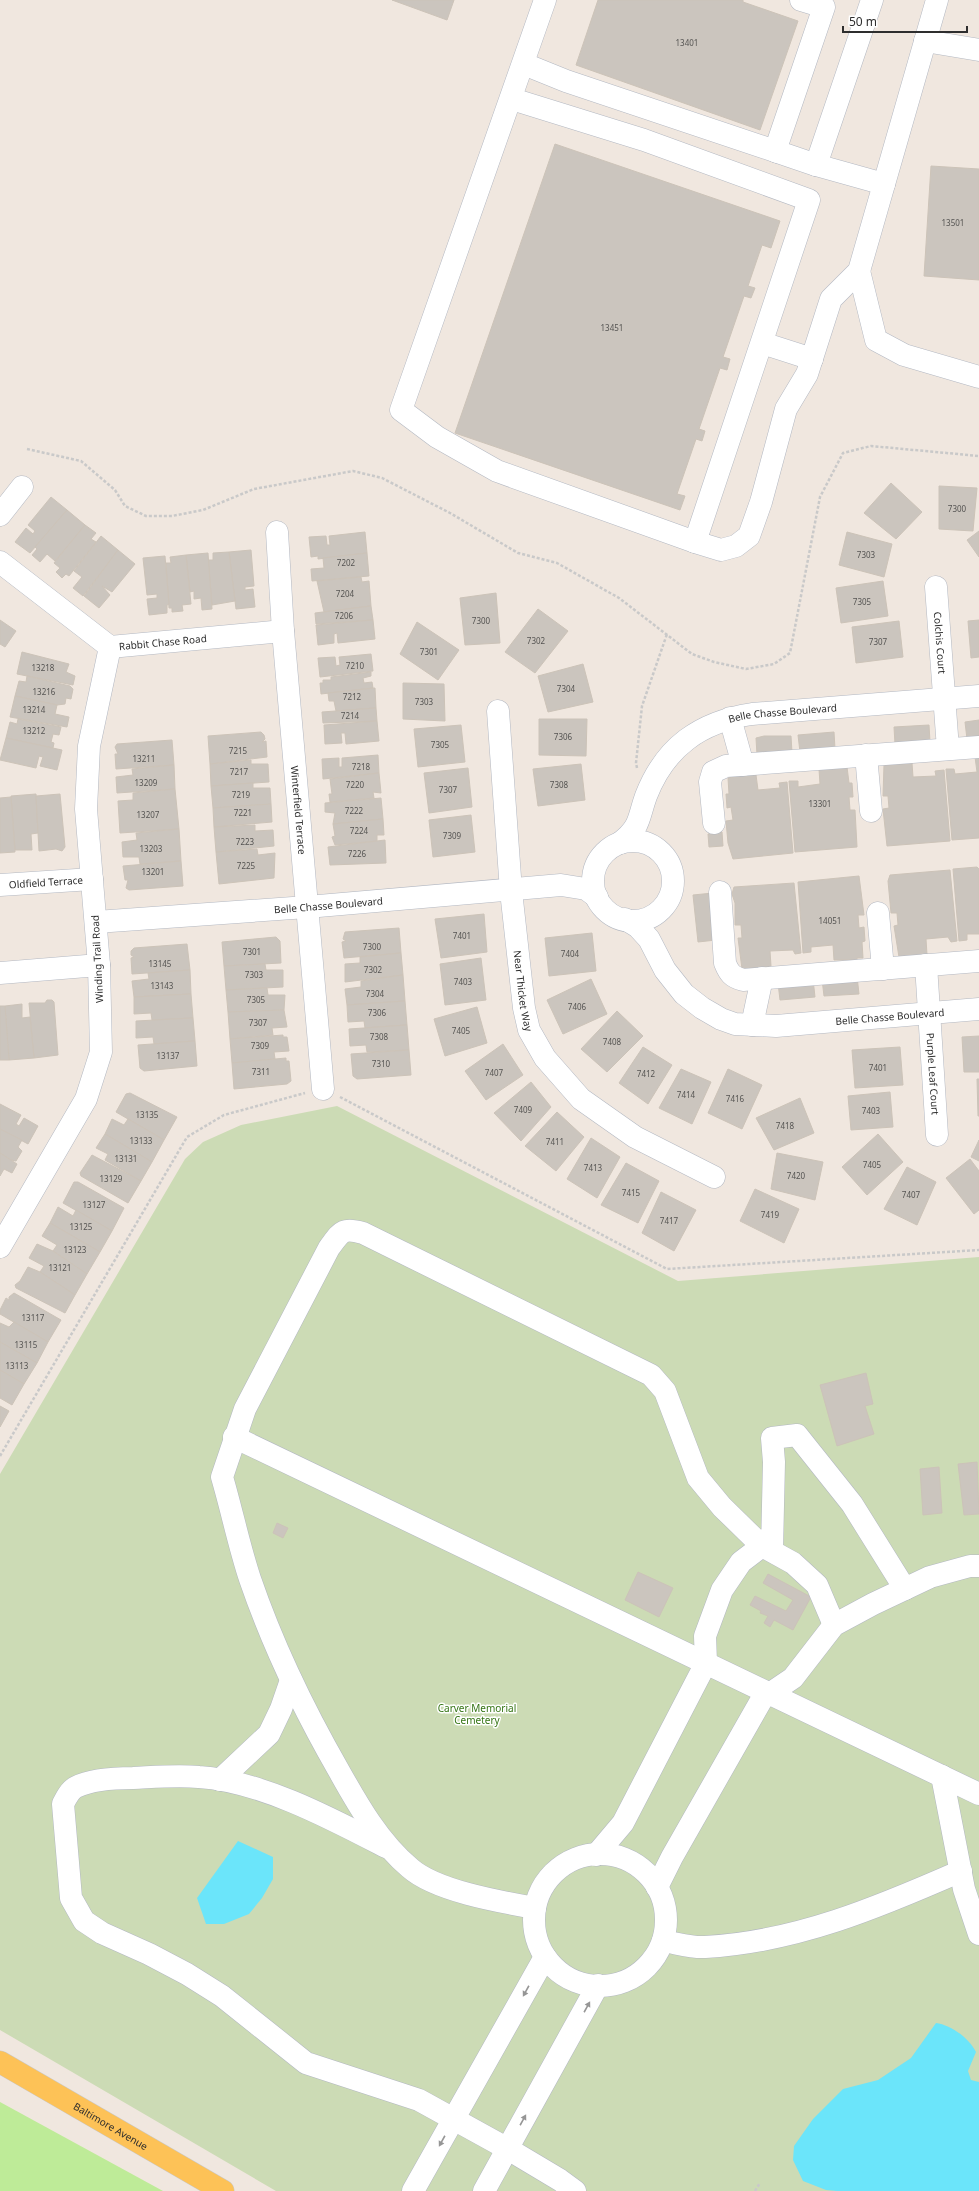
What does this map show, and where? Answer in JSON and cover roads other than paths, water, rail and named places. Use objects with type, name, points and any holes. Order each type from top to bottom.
[{"type":"main road","name":"Baltimore Avenue","points":[[0,2062],[222,2191]]},
{"type":"street","points":[[545,0],[512,99],[401,410],[437,438],[497,471],[721,550],[736,546],[749,536],[761,502],[786,409],[807,374],[831,299],[859,271],[937,0]]},
{"type":"street","points":[[778,152],[775,151],[824,7],[801,0]]},
{"type":"street","points":[[816,165],[872,0]]},
{"type":"street","points":[[925,41],[978,48]]},
{"type":"street","points":[[524,64],[566,81],[816,165],[884,184]]},
{"type":"street","points":[[512,99],[644,140],[809,200],[695,542]]},
{"type":"street","points":[[859,271],[876,340],[904,355],[979,377]]},
{"type":"street","points":[[762,343],[812,358]]},
{"type":"street","points":[[0,516],[22,488]]},
{"type":"street","name":"Winterfield Terrace","points":[[277,532],[283,631],[323,1088]]},
{"type":"street","name":"Rabbit Chase Road","points":[[0,562],[110,647],[283,631]]},
{"type":"street","name":"Colchis Court","points":[[936,587],[948,749]]},
{"type":"street","name":"Winding Trail Road","points":[[0,1248],[86,1098],[102,1052],[99,965],[86,809],[89,746],[110,647]]},
{"type":"street","name":"Belle Chasse Boulevard","points":[[979,696],[752,714],[730,718],[698,731],[677,746],[656,774],[647,794],[636,829],[620,843],[604,853],[596,867],[593,884],[603,907],[616,917],[625,919],[638,927],[649,939],[665,970],[684,994],[702,1008],[721,1019],[735,1024],[776,1026],[930,1012],[979,1010]]},
{"type":"street","name":"Near Thicket Way","points":[[498,711],[511,891],[524,1008],[529,1030],[545,1058],[581,1099],[635,1137],[714,1177]]},
{"type":"street","points":[[730,718],[743,765]]},
{"type":"street","points":[[714,823],[710,782],[713,772],[718,768],[726,766],[979,747]]},
{"type":"street","points":[[866,756],[871,811]]},
{"type":"street","name":"Belle Chasse Boulevard","points":[[639,820],[645,836],[652,846],[666,857],[673,873],[673,884],[668,901],[657,913],[651,926],[649,939]]},
{"type":"street","name":"Belle Chasse Boulevard","points":[[620,843],[638,841],[652,846]]},
{"type":"street","name":"Belle Chasse Boulevard","points":[[96,922],[511,891],[561,885],[579,879],[596,867]]},
{"type":"street","name":"Oldfield Terrace","points":[[0,885],[92,879]]},
{"type":"street","name":"Belle Chasse Boulevard","points":[[561,885],[586,889],[597,896]]},
{"type":"street","points":[[720,892],[725,963],[729,972],[734,978],[743,980],[979,961]]},
{"type":"street","points":[[625,919],[638,920],[657,913]]},
{"type":"street","points":[[878,913],[883,969]]},
{"type":"street","points":[[0,973],[99,965]]},
{"type":"street","name":"Purple Leaf Court","points":[[926,965],[937,1135]]},
{"type":"street","points":[[752,1025],[762,978]]},
{"type":"street","points":[[535,1908],[498,1902],[444,1886],[411,1869],[383,1841],[348,1788],[316,1731],[291,1680],[250,1579],[222,1477],[234,1437],[245,1409],[329,1248],[341,1232],[350,1229],[363,1233],[651,1375],[665,1391],[698,1478],[722,1507],[793,1563],[817,1585],[834,1625]]},
{"type":"street","points":[[769,1544],[774,1462],[772,1438],[797,1435],[852,1504],[905,1589]]},
{"type":"street","points":[[234,1437],[979,1794]]},
{"type":"street","points":[[596,1854],[623,1823],[706,1663],[705,1636],[722,1590],[741,1562],[769,1544]]},
{"type":"street","points":[[657,1887],[762,1699],[793,1678],[834,1625],[873,1604],[930,1577],[970,1566],[979,1566]]},
{"type":"street","points":[[220,1780],[269,1734],[281,1709],[291,1680]]},
{"type":"street","points":[[942,1776],[964,1889],[979,1934]]},
{"type":"street","points":[[393,1850],[345,1826],[269,1793],[235,1782],[200,1777],[120,1778],[88,1783],[75,1787],[63,1804],[64,1830],[71,1898],[84,1921],[102,1933],[149,1954],[187,1974],[222,1996],[306,2063],[419,2100],[508,2148],[575,2191]]},
{"type":"street","points":[[611,1854],[634,1863],[652,1878],[657,1887],[662,1898],[667,1920],[663,1941],[657,1954],[636,1975],[624,1982],[604,1986],[575,1981],[557,1970],[545,1957],[537,1940],[534,1921],[536,1901],[551,1874],[563,1864],[584,1855],[611,1854]]},
{"type":"street","points":[[663,1941],[704,1947],[775,1938],[838,1921],[878,1907],[961,1871]]},
{"type":"street","points":[[413,2191],[545,1957]]},
{"type":"street","points":[[484,2191],[598,1985]]},
{"type":"water","points":[[238,1841],[273,1857],[273,1879],[262,1898],[249,1914],[224,1924],[206,1924],[197,1898]]},
{"type":"water","points":[[936,2023],[948,2026],[959,2033],[969,2042],[976,2052],[968,2071],[971,2080],[979,2082],[979,2191],[837,2191],[826,2190],[803,2181],[793,2160],[794,2146],[813,2119],[843,2089],[878,2080],[911,2058]]},
{"type":"park label","name":"Carver Memorial Cemetery","points":[[477,1714]]}]
